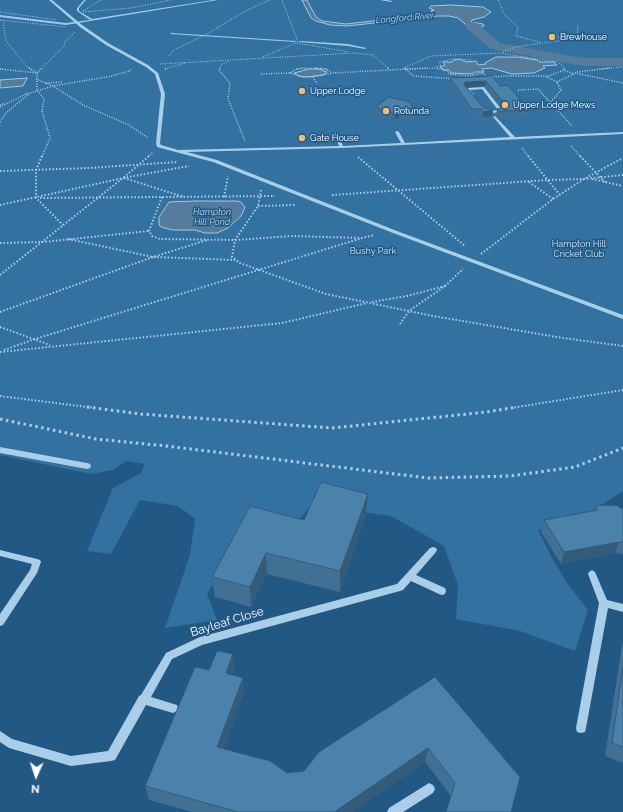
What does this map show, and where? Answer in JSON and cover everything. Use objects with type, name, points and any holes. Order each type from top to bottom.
[{"type":"street","points":[[50,0],[81,26],[107,44],[147,66],[157,74],[163,94],[158,143],[159,146],[215,161],[395,232],[623,317]]},
{"type":"street","points":[[476,100],[467,89],[483,88],[501,112],[493,114],[485,112]]},
{"type":"street","points":[[493,114],[513,138]]},
{"type":"street","points":[[397,132],[403,143]]},
{"type":"street","points":[[178,151],[342,147],[623,133]]},
{"type":"street","points":[[336,134],[342,147]]},
{"type":"street","points":[[0,450],[87,466]]},
{"type":"street","name":"Bayleaf Close","points":[[0,736],[9,743],[71,761],[111,756],[168,656],[200,641],[400,587],[433,550]]},
{"type":"street","points":[[0,553],[37,562],[34,571],[0,622]]},
{"type":"street","points":[[581,728],[604,603],[592,574]]},
{"type":"street","points":[[410,576],[442,591]]},
{"type":"street","points":[[604,603],[623,608]]},
{"type":"street","points":[[144,699],[173,708]]},
{"type":"street","points":[[393,812],[429,789]]},
{"type":"path","points":[[101,0],[82,12],[109,10],[171,0]]},
{"type":"path","points":[[169,56],[174,50],[207,34],[247,10],[270,0]]},
{"type":"path","points":[[282,0],[298,42],[297,43]]},
{"type":"path","points":[[498,0],[504,14],[518,27],[516,34],[519,38],[541,42]]},
{"type":"path","points":[[0,12],[38,18],[75,20]]},
{"type":"path","points":[[419,15],[424,19]]},
{"type":"path","points":[[37,73],[26,67],[6,41],[1,20],[70,27],[81,26]]},
{"type":"path","points":[[507,53],[512,48],[541,42],[577,38],[578,25]]},
{"type":"path","points":[[64,225],[36,198],[36,170],[50,138],[42,112],[44,99],[37,90],[36,79],[37,73],[64,46],[65,41],[81,26]]},
{"type":"path","points":[[550,33],[565,40]]},
{"type":"path","points":[[261,58],[297,43],[372,55],[390,70]]},
{"type":"path","points":[[0,107],[37,90],[70,82],[112,76],[147,66],[191,62],[354,53]]},
{"type":"path","points":[[404,70],[404,68],[431,56],[507,53],[558,62],[564,67],[564,70]]},
{"type":"path","points":[[436,68],[436,66],[442,65],[439,62],[458,59],[472,61],[467,55]]},
{"type":"path","points":[[232,60],[222,64],[219,70],[230,83],[228,99],[243,135],[247,149]]},
{"type":"path","points":[[157,74],[163,70],[191,62]]},
{"type":"path","points":[[557,82],[575,72],[623,67]]},
{"type":"path","points":[[290,73],[297,69],[309,68],[326,69],[332,73]]},
{"type":"path","points":[[261,74],[290,73],[302,77],[313,77],[332,73],[436,68],[447,71],[449,74],[469,76],[483,73],[488,78]]},
{"type":"path","points":[[0,69],[37,73]]},
{"type":"path","points":[[404,70],[413,76],[458,79],[507,76],[545,77],[554,75],[564,70],[623,83]]},
{"type":"path","points":[[313,77],[317,84]]},
{"type":"path","points":[[545,77],[557,82],[561,90],[550,103]]},
{"type":"path","points":[[36,79],[53,86],[82,105],[129,125],[142,135],[158,143]]},
{"type":"path","points":[[44,83],[70,82]]},
{"type":"path","points":[[518,90],[538,89],[580,135]]},
{"type":"path","points":[[0,122],[6,113],[21,102],[30,92]]},
{"type":"path","points":[[0,105],[10,102]]},
{"type":"path","points":[[564,146],[579,146]]},
{"type":"path","points":[[571,146],[605,182]]},
{"type":"path","points":[[0,275],[123,178],[153,152],[164,148]]},
{"type":"path","points":[[529,148],[522,148],[560,195]]},
{"type":"path","points":[[364,154],[356,155],[478,256]]},
{"type":"path","points":[[400,324],[409,311],[445,286],[478,256],[553,199],[584,179],[623,158]]},
{"type":"path","points":[[0,171],[89,168],[140,164]]},
{"type":"path","points":[[0,205],[123,178],[192,165]]},
{"type":"path","points":[[224,197],[230,167]]},
{"type":"path","points":[[584,179],[623,175]]},
{"type":"path","points":[[123,178],[187,198]]},
{"type":"path","points":[[584,179],[623,186]]},
{"type":"path","points":[[236,260],[232,257],[235,240],[258,206],[258,196],[265,181]]},
{"type":"path","points":[[529,182],[553,199]]},
{"type":"path","points":[[149,231],[162,197]]},
{"type":"path","points":[[258,206],[325,204]]},
{"type":"path","points":[[0,243],[43,242],[149,231]]},
{"type":"path","points":[[149,231],[152,236],[160,239],[235,240],[290,236],[362,238]]},
{"type":"path","points":[[0,351],[35,338],[362,238],[395,232]]},
{"type":"path","points":[[68,239],[153,258],[236,260],[326,294],[409,311],[563,338],[623,346]]},
{"type":"path","points":[[0,312],[210,239]]},
{"type":"path","points":[[0,351],[282,323],[369,302],[407,296],[445,286]]},
{"type":"path","points":[[0,327],[35,338],[51,346]]},
{"type":"path","points":[[1,395],[141,414],[332,428],[487,412],[623,390]]},
{"type":"path","points":[[0,419],[96,439],[428,478],[510,476],[575,467],[623,448]]},
{"type":"green space","name":"Bushy Park","points":[[0,0],[623,0],[623,491],[585,516],[538,530],[567,583],[588,610],[575,651],[520,631],[456,619],[458,585],[444,546],[391,516],[311,505],[292,529],[246,527],[207,594],[217,620],[165,628],[190,555],[195,519],[178,506],[140,500],[111,554],[87,551],[113,488],[141,473],[145,464],[126,461],[113,470],[91,474],[0,455]]},
{"type":"water","points":[[302,0],[307,0],[316,17],[322,21],[346,24],[433,14],[431,11],[434,10],[429,8],[431,6],[450,5],[483,7],[491,12],[484,17],[472,20],[471,22],[483,24],[484,26],[480,28],[498,45],[511,48],[494,48],[458,18],[449,16],[347,26],[330,25],[311,18]]},
{"type":"water","points":[[496,57],[517,57],[537,60],[540,62],[554,62],[557,65],[543,66],[545,68],[534,73],[512,74],[491,68],[482,69],[484,72],[475,72],[472,74],[451,73],[449,70],[444,70],[440,67],[445,65],[443,62],[452,62],[459,59],[467,62],[476,61],[478,65],[486,64],[485,63]]},
{"type":"water","points":[[309,69],[318,69],[327,72],[323,75],[306,77],[299,76],[294,73]]},
{"type":"water","points":[[27,78],[23,86],[0,88],[0,80]]},
{"type":"water","name":"Hampton Hill Pond","points":[[237,201],[241,202],[245,207],[241,216],[228,228],[217,233],[205,233],[195,230],[173,230],[161,227],[159,225],[159,217],[169,202]]},
{"type":"building","points":[[492,76],[500,86],[508,85],[529,110],[499,111],[497,109],[504,107],[504,103],[486,81],[465,82],[464,85],[484,108],[493,110],[483,112],[481,109],[472,109],[450,78]]},
{"type":"building","points":[[389,97],[410,102],[417,115],[399,112],[395,114],[375,107]]},
{"type":"building","points":[[321,482],[368,494],[340,571],[266,553],[250,587],[212,577],[250,506],[304,520]]},
{"type":"building","points":[[595,506],[619,506],[623,509],[623,542],[564,552],[544,520],[598,510]]},
{"type":"building","points":[[217,651],[233,654],[226,673],[243,678],[217,747],[270,761],[287,773],[304,771],[319,752],[435,677],[520,777],[511,812],[446,812],[455,783],[428,748],[334,812],[238,812],[145,786],[195,667],[209,670]]},
{"type":"building","points":[[623,667],[623,747],[612,743]]},
{"type":"waterway","points":[[85,0],[78,8],[78,11],[92,20]]},
{"type":"waterway","points":[[92,20],[217,0]]},
{"type":"waterway","points":[[381,0],[391,1]]},
{"type":"waterway","points":[[0,16],[66,24],[92,20]]},
{"type":"waterway","name":"Longford River","points":[[472,26],[496,46],[583,62],[623,62]]},
{"type":"waterway","points":[[171,34],[295,41]]},
{"type":"waterway","points":[[300,42],[348,45],[365,48]]},
{"type":"place","name":"Brewhouse","points":[[552,37]]},
{"type":"place","name":"Upper Lodge","points":[[302,91]]},
{"type":"place","name":"Upper Lodge Mews","points":[[505,105]]},
{"type":"place","name":"Rotunda","points":[[386,111]]},
{"type":"place","name":"Gate House","points":[[302,138]]},
{"type":"park label","name":"Hampton Hill Cricket Club","points":[[579,250]]}]
